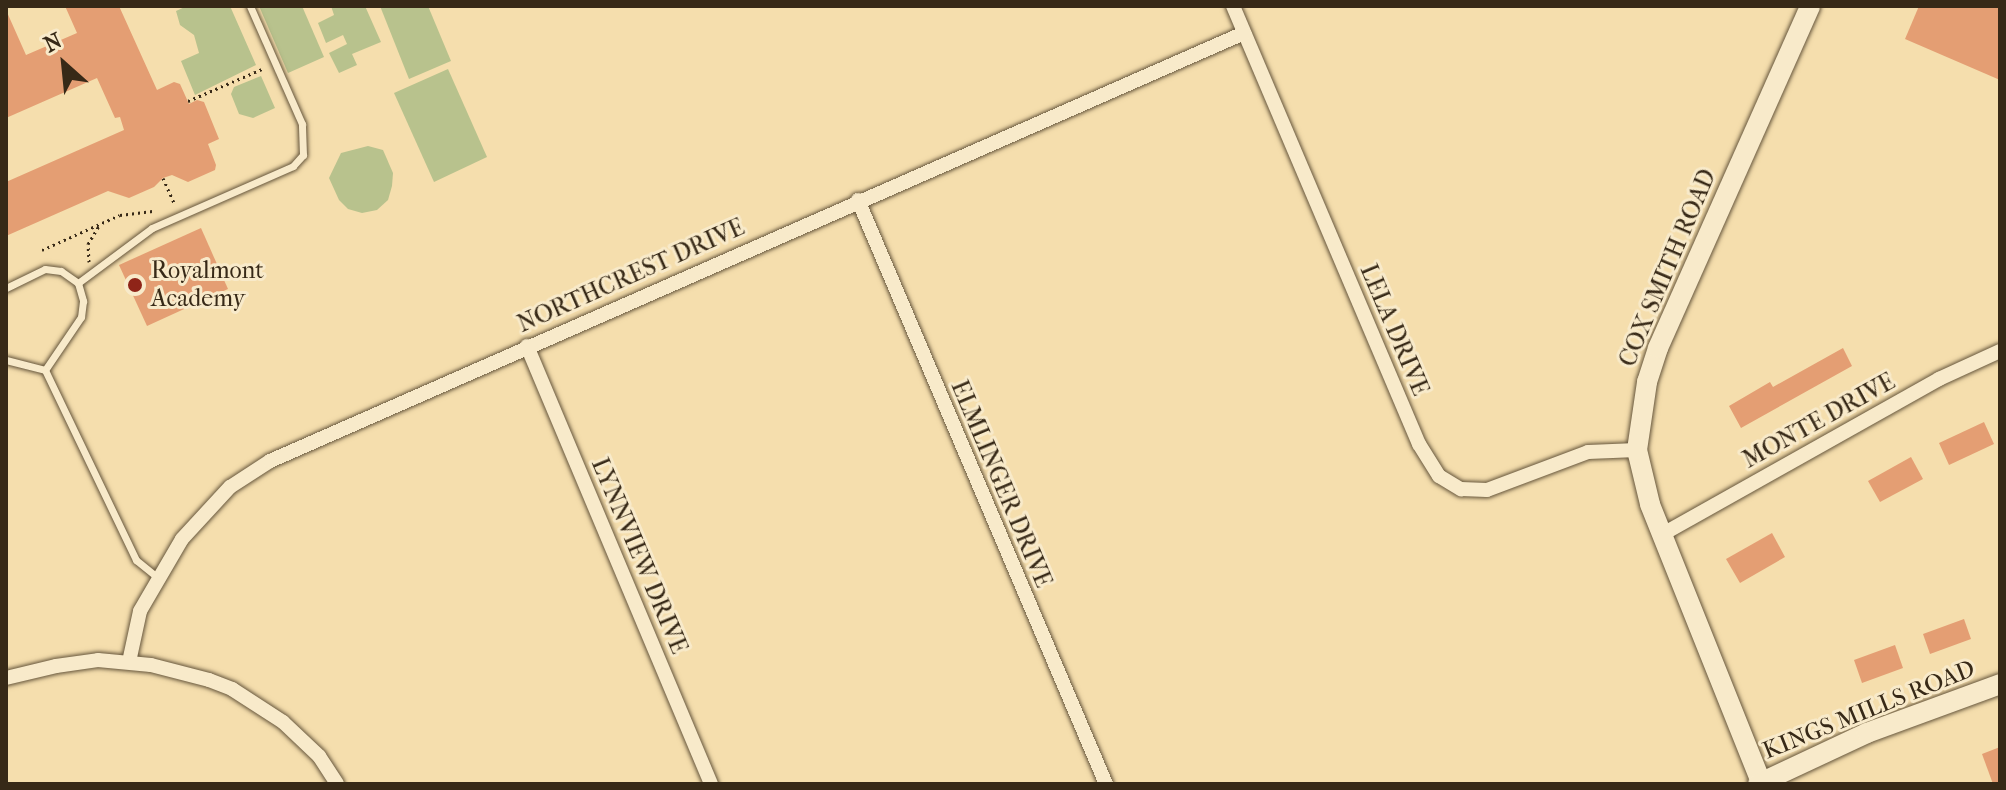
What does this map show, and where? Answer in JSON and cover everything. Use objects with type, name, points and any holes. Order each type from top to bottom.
[{"type":"street","name":"LELA DRIVE","points":[[1233,6],[1419,444],[1439,476],[1461,489],[1487,490],[1588,452],[1637,450]]},
{"type":"street","name":"COX SMITH ROAD","points":[[1761,783],[1643,483],[1637,450],[1647,382],[1658,348],[1810,6]]},
{"type":"street","name":"NORTHCREST DRIVE","points":[[129,662],[133,632],[158,578],[204,511],[240,480],[270,461],[357,420],[1244,33]]},
{"type":"street","name":"ELMLINGER DRIVE","points":[[858,200],[1106,784]]},
{"type":"street","name":"LYNNVIEW DRIVE","points":[[527,346],[711,784]]},
{"type":"street","name":"MONTE DRIVE","points":[[1663,534],[1939,379],[2000,351]]},
{"type":"street","points":[[6,678],[98,660],[129,662],[209,680],[264,708],[310,747],[337,784]]},
{"type":"street","name":"KINGS MILLS ROAD","points":[[1761,783],[1867,733],[2000,684]]},
{"type":"lane","points":[[78,283],[152,228],[293,166],[303,155],[302,124],[250,6]]},
{"type":"lane","points":[[6,288],[45,269],[61,271],[78,283],[83,301],[81,317],[45,370]]},
{"type":"lane","points":[[6,360],[45,370]]},
{"type":"lane","points":[[45,370],[136,560],[158,578]]},
{"type":"path","points":[[188,101],[262,69]]},
{"type":"path","points":[[163,178],[174,203]]},
{"type":"path","points":[[42,250],[120,215],[155,211]]},
{"type":"path","points":[[89,262],[88,244],[100,224]]},
{"type":"green space","points":[[187,6],[230,6],[256,65],[195,95],[181,61],[199,53],[194,35],[180,25],[176,11]]},
{"type":"green space","points":[[259,6],[302,6],[324,57],[288,73]]},
{"type":"green space","points":[[331,6],[365,6],[381,42],[352,54],[357,65],[339,73],[329,53],[347,44],[343,35],[326,43],[318,23],[334,15]]},
{"type":"green space","points":[[380,6],[428,6],[451,61],[409,79]]},
{"type":"green space","points":[[448,69],[487,157],[434,182],[394,93]]},
{"type":"green space","points":[[261,76],[275,108],[253,118],[239,114],[231,94],[234,87]]},
{"type":"green space","points":[[368,146],[383,150],[393,173],[392,186],[388,200],[377,210],[362,213],[348,209],[339,200],[329,178],[341,153]]},
{"type":"building","name":"Royalmont Academy","points":[[65,6],[119,6],[157,90],[174,82],[180,84],[189,104],[197,100],[204,102],[219,139],[208,144],[215,170],[188,182],[172,175],[129,198],[108,191],[6,236],[6,182],[124,130],[120,117],[115,118],[97,78],[6,118],[6,10],[26,55],[77,33]]},
{"type":"building","points":[[1919,6],[2000,6],[2000,80],[1905,39]]},
{"type":"building","points":[[201,228],[228,289],[147,326],[119,265]]},
{"type":"building","points":[[1843,348],[1852,366],[1741,428],[1729,406],[1770,382],[1773,387]]},
{"type":"building","points":[[1984,422],[1994,444],[1949,465],[1939,443]]},
{"type":"building","points":[[1911,457],[1923,479],[1880,502],[1868,481]]},
{"type":"building","points":[[1772,533],[1785,557],[1740,583],[1726,559]]},
{"type":"building","points":[[1964,619],[1971,639],[1930,654],[1923,634]]},
{"type":"building","points":[[1895,645],[1903,668],[1862,683],[1854,660]]},
{"type":"building","points":[[2000,747],[2000,784],[1993,784],[1982,754]]},
{"type":"place","name":"Royalmont Academy","points":[[135,285]]}]
